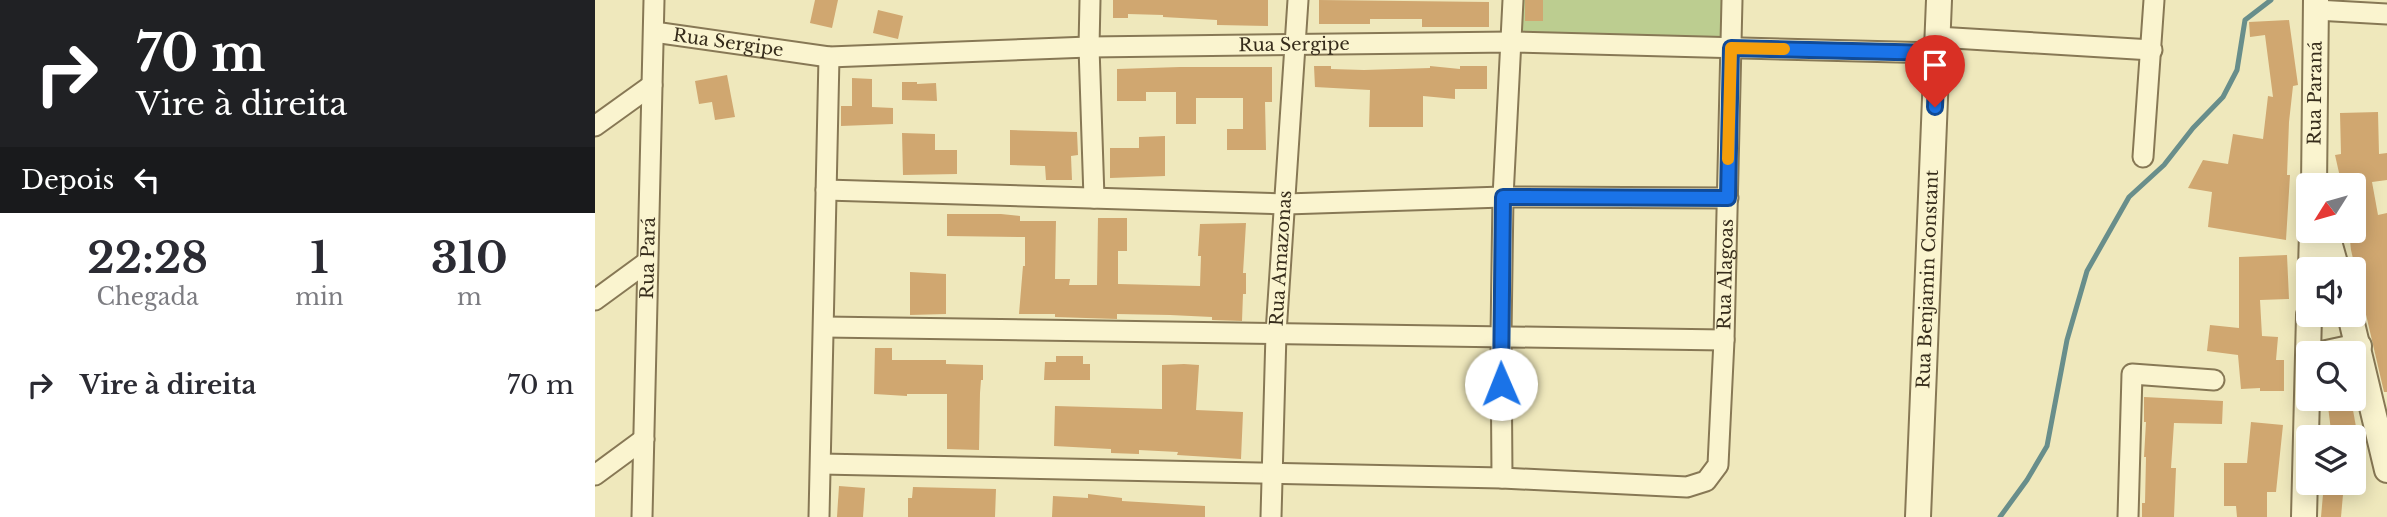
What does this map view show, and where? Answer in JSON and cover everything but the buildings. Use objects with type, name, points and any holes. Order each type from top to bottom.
[{"type":"street","name":"Rua Pará","points":[[642,517],[655,0]]},
{"type":"street","points":[[1090,0],[1094,198]]},
{"type":"street","name":"Rua Amazonas","points":[[1271,517],[1276,333],[1298,0]]},
{"type":"street","points":[[821,464],[1502,478],[1503,197],[1513,0]]},
{"type":"street","name":"Rua Alagoas","points":[[1502,478],[1687,487],[1706,481],[1719,466],[1732,0]]},
{"type":"street","name":"Rua Benjamin Constant","points":[[1918,517],[1939,0]]},
{"type":"street","points":[[2143,157],[2154,0]]},
{"type":"street","points":[[2316,5],[2387,13]]},
{"type":"street","name":"Rua Paraná","points":[[2314,173],[2316,5]]},
{"type":"street","name":"Rua Sergipe","points":[[654,32],[829,57],[1089,47],[1296,43],[1512,42],[1731,48],[1937,45],[2152,50]]},
{"type":"street","points":[[819,517],[829,57]]},
{"type":"street","points":[[595,126],[652,85]]},
{"type":"street","points":[[826,190],[1286,204],[1503,197],[1728,198]]},
{"type":"street","points":[[595,300],[647,262]]},
{"type":"street","points":[[824,327],[1724,340]]},
{"type":"street","points":[[2366,366],[2379,403],[2387,470]]},
{"type":"street","points":[[2128,517],[2132,374],[2214,380]]},
{"type":"street","points":[[2304,517],[2307,411]]},
{"type":"street","points":[[595,475],[644,439]]},
{"type":"green space","points":[[1519,0],[1727,0],[1727,42],[1518,35]]},
{"type":"waterway","points":[[2000,517],[2047,446],[2067,340],[2087,271],[2129,197],[2164,165],[2193,128],[2223,97],[2237,70],[2245,20],[2271,0]]},
{"type":"slow traffic","points":[[1728,159],[1731,48],[1784,49]]},
{"type":"route","points":[[1501,384],[1503,197],[1728,198],[1731,48],[1937,53],[1935,107]]}]
